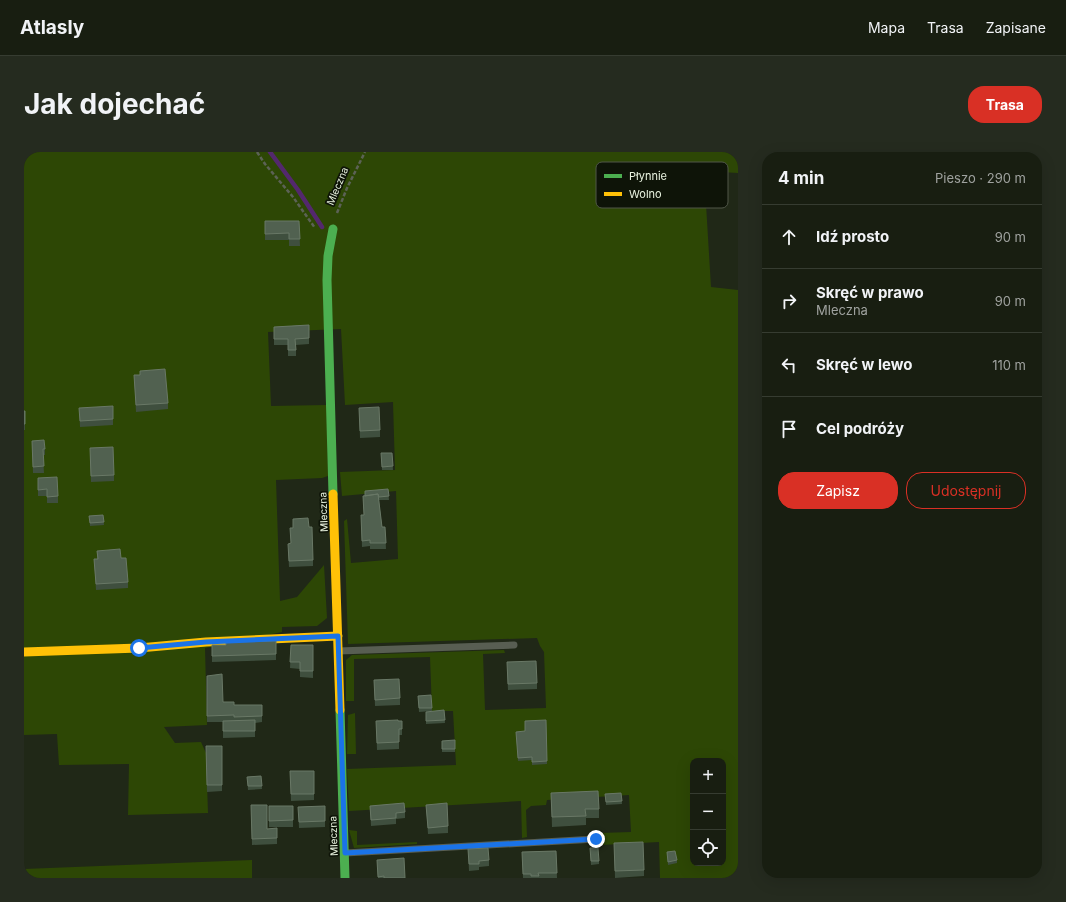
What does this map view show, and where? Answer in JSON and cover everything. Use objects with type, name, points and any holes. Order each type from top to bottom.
[{"type":"street","name":"Mleczna","points":[[333,229],[328,256],[327,280],[345,878]]},
{"type":"street","points":[[24,652],[139,648],[206,642],[338,636]]},
{"type":"lane","points":[[338,651],[514,645]]},
{"type":"lane","points":[[345,853],[596,839]]},
{"type":"path","points":[[257,152],[265,164],[293,197],[315,228]]},
{"type":"path","name":"Mleczna","points":[[333,229],[339,208],[365,152]]},
{"type":"green space","points":[[24,152],[738,152],[738,173],[728,172],[728,162],[596,162],[596,208],[706,208],[711,287],[738,290],[738,878],[660,878],[659,842],[601,845],[600,833],[631,832],[629,795],[547,800],[546,805],[531,806],[526,810],[527,837],[522,838],[521,801],[349,811],[347,769],[456,765],[453,711],[432,711],[430,657],[354,659],[354,701],[346,701],[346,660],[352,655],[504,650],[505,653],[483,654],[485,710],[546,708],[544,652],[537,638],[348,644],[344,521],[347,519],[351,563],[398,559],[396,491],[342,496],[340,472],[395,470],[393,402],[345,405],[341,329],[268,332],[271,406],[327,405],[328,476],[322,478],[276,480],[280,601],[297,597],[324,565],[327,618],[317,626],[282,627],[282,632],[205,648],[207,725],[164,727],[175,743],[201,742],[206,753],[208,813],[128,815],[129,764],[59,765],[57,734],[24,735]]},
{"type":"green space","points":[[355,713],[356,754],[347,754],[348,715]]},
{"type":"green space","points":[[349,830],[357,831],[357,845],[417,842],[417,844],[354,848]]},
{"type":"green space","points":[[252,860],[252,878],[24,878],[24,869]]},
{"type":"building","points":[[265,221],[299,221],[300,239],[289,239],[289,233],[265,234]]},
{"type":"building","points":[[309,325],[309,338],[295,339],[296,350],[288,350],[288,339],[274,339],[274,327]]},
{"type":"building","points":[[165,369],[168,403],[136,405],[134,375],[140,375],[140,371]]},
{"type":"building","points":[[113,406],[113,419],[80,421],[79,408]]},
{"type":"building","points":[[379,407],[380,430],[360,431],[359,408]]},
{"type":"building","points":[[25,411],[25,424],[24,424]]},
{"type":"building","points":[[44,440],[44,466],[33,467],[32,441]]},
{"type":"building","points":[[113,447],[114,475],[91,476],[90,448]]},
{"type":"building","points":[[381,453],[392,453],[393,466],[382,467]]},
{"type":"building","points":[[57,477],[58,496],[47,497],[47,489],[38,490],[38,478]]},
{"type":"building","points":[[388,489],[389,496],[379,497],[378,494],[365,496],[365,491]]},
{"type":"building","points":[[378,494],[382,527],[385,527],[386,543],[370,543],[370,540],[362,541],[361,515],[364,515],[363,496]]},
{"type":"building","points":[[103,515],[104,522],[90,523],[89,516]]},
{"type":"building","points":[[308,518],[309,527],[312,527],[313,560],[289,561],[288,544],[291,543],[290,528],[293,528],[293,519]]},
{"type":"building","points":[[120,549],[121,558],[126,558],[128,582],[96,584],[94,559],[98,559],[97,551]]},
{"type":"building","points":[[276,641],[276,654],[212,656],[212,645],[226,645],[226,642]]},
{"type":"building","points":[[291,645],[313,645],[313,671],[300,671],[300,662],[290,662]]},
{"type":"building","points":[[536,661],[537,683],[508,684],[507,662]]},
{"type":"building","points":[[222,674],[223,702],[234,702],[234,705],[262,705],[262,716],[207,716],[207,676]]},
{"type":"building","points":[[399,679],[400,698],[375,700],[374,680]]},
{"type":"building","points":[[431,695],[432,708],[419,708],[418,696]]},
{"type":"building","points":[[444,710],[445,720],[426,721],[426,712]]},
{"type":"building","points":[[255,720],[255,731],[223,731],[223,721]]},
{"type":"building","points":[[546,720],[547,761],[532,762],[532,757],[518,758],[516,732],[525,731],[525,721]]},
{"type":"building","points":[[376,721],[402,721],[402,729],[399,729],[399,742],[377,743]]},
{"type":"building","points":[[455,740],[455,749],[442,749],[442,741]]},
{"type":"building","points":[[206,746],[222,746],[222,785],[207,785]]},
{"type":"building","points":[[290,771],[314,771],[314,794],[291,794]]},
{"type":"building","points":[[261,776],[262,786],[248,786],[247,777]]},
{"type":"building","points":[[598,791],[599,809],[585,809],[586,816],[552,817],[551,793]]},
{"type":"building","points":[[621,793],[622,801],[606,802],[605,794]]},
{"type":"building","points":[[404,803],[405,812],[396,813],[396,818],[371,820],[370,806]]},
{"type":"building","points":[[447,803],[448,826],[428,828],[426,805]]},
{"type":"building","points":[[251,805],[267,805],[267,829],[277,828],[277,838],[252,839]]},
{"type":"building","points":[[269,806],[293,806],[293,820],[269,821]]},
{"type":"building","points":[[325,806],[325,821],[299,822],[298,807]]},
{"type":"building","points":[[643,842],[644,870],[615,871],[614,843]]},
{"type":"building","points":[[488,848],[489,860],[479,861],[479,864],[469,864],[468,849]]},
{"type":"building","points":[[590,848],[598,848],[599,861],[591,861]]},
{"type":"building","points":[[556,851],[557,873],[538,873],[539,876],[523,874],[522,852]]},
{"type":"building","points":[[675,851],[677,860],[668,862],[667,852]]},
{"type":"building","points":[[404,858],[405,878],[384,878],[384,876],[378,877],[377,860]]},
{"type":"waterway","points":[[270,152],[298,190],[322,227]]},
{"type":"traffic: fast","points":[[333,229],[328,256],[327,280],[333,494]]},
{"type":"traffic: fast","points":[[340,710],[345,878]]},
{"type":"traffic: slow","points":[[333,494],[340,710]]},
{"type":"traffic: slow","points":[[24,652],[139,648],[206,642],[338,636]]},
{"type":"route","points":[[139,648],[206,642],[338,636],[345,853],[596,839]]}]
